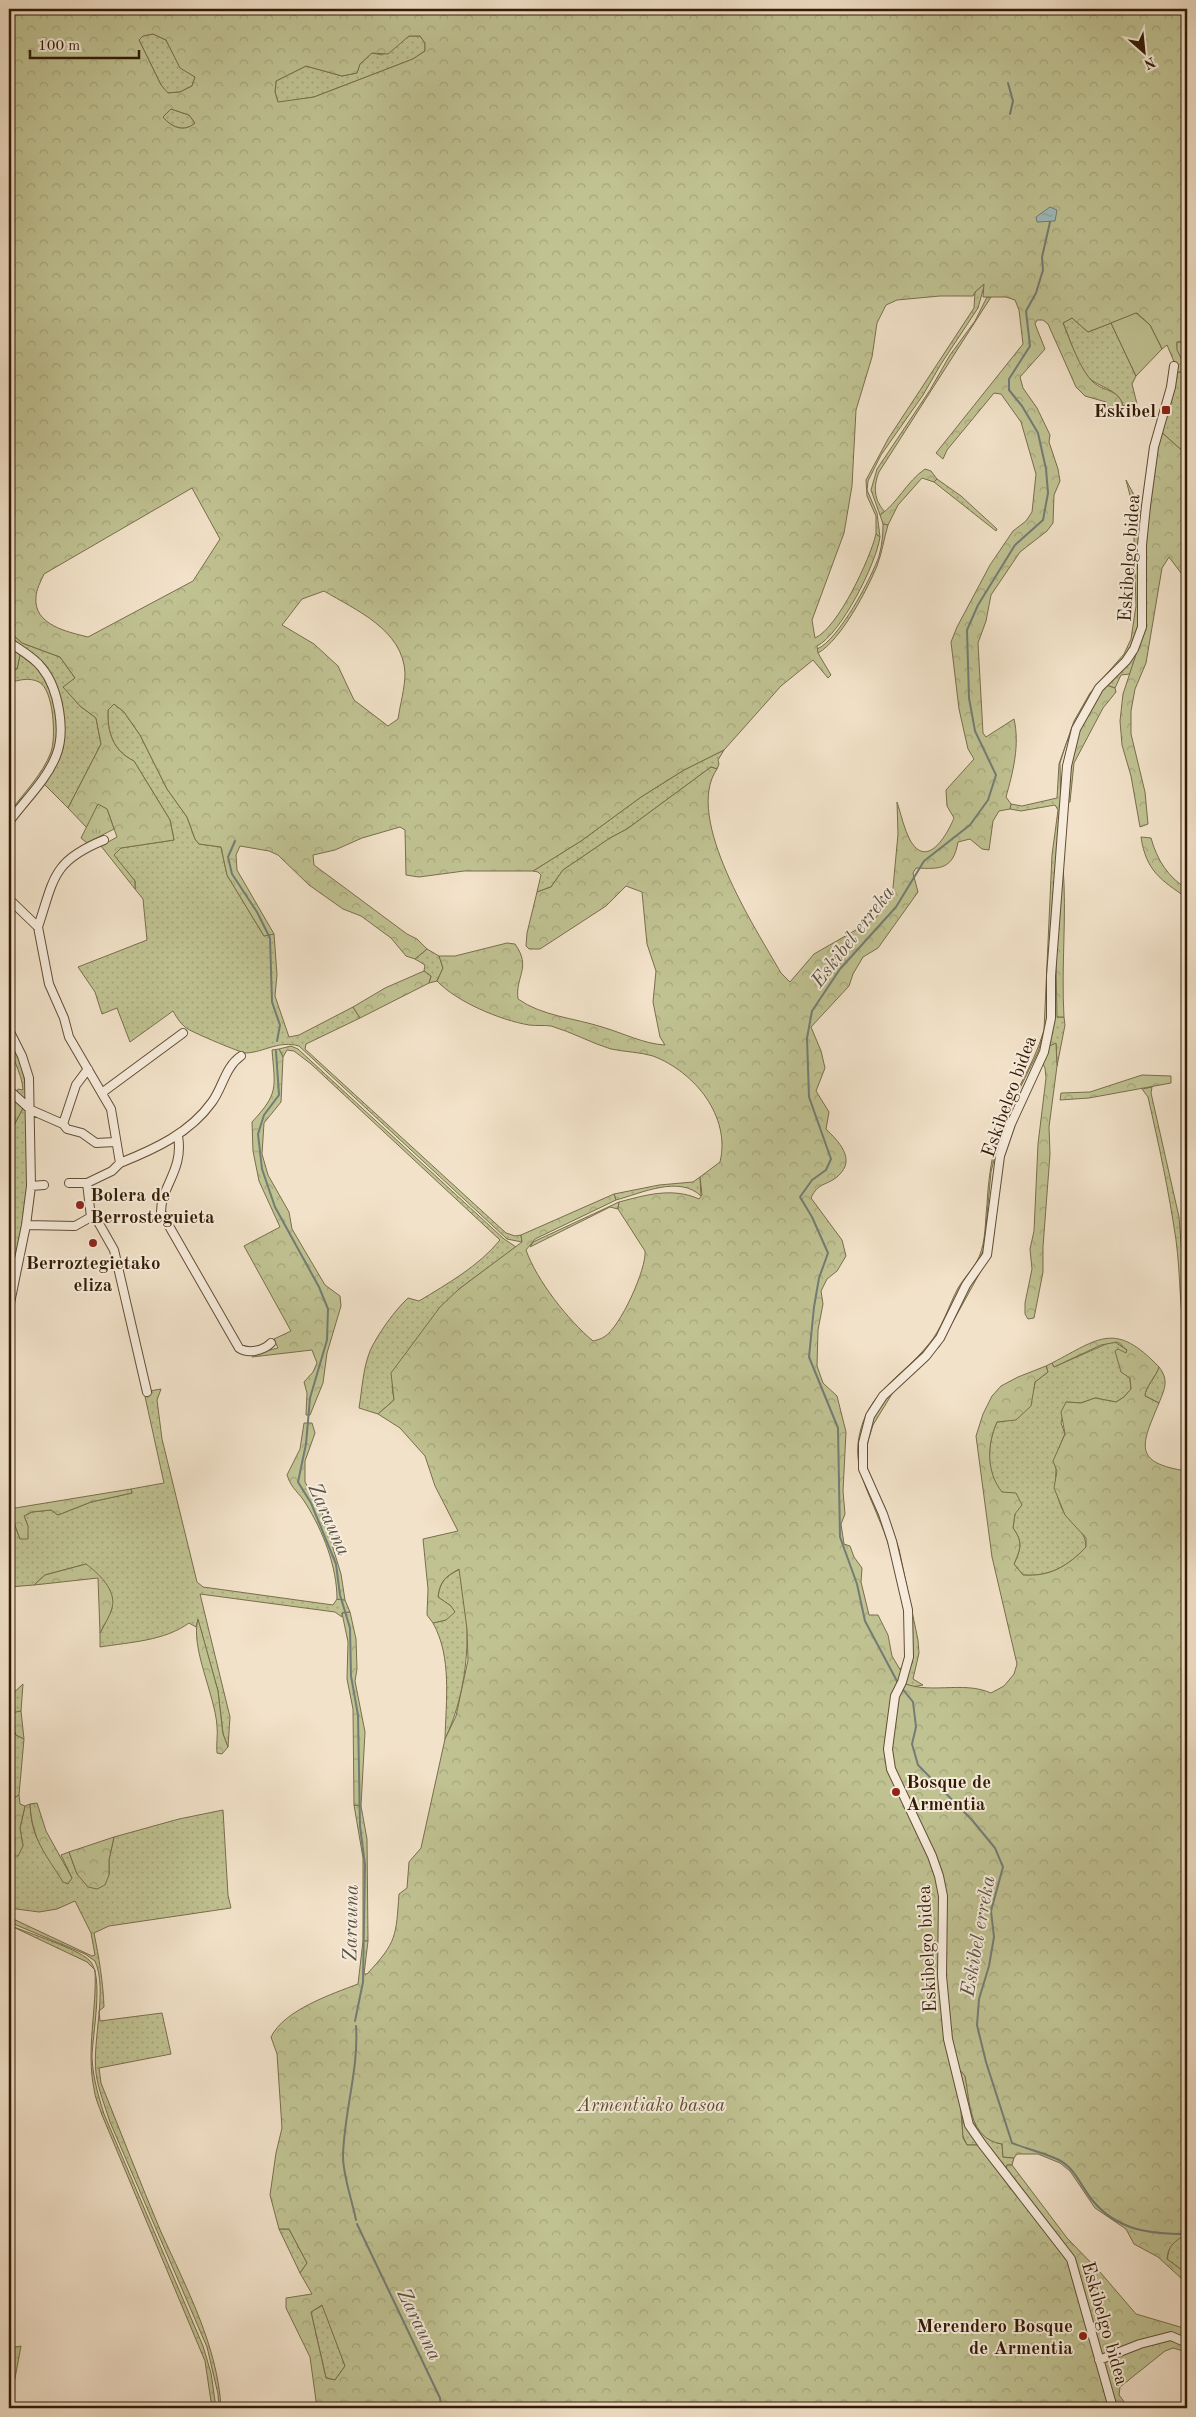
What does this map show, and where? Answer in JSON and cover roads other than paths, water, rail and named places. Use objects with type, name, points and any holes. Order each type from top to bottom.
[{"type":"street","name":"Eskibelgo bidea","points":[[1113,2408],[1071,2259],[982,2144],[969,2125],[964,2106],[945,2019],[941,1951],[943,1896],[932,1856],[891,1770],[888,1748],[895,1696],[902,1682],[908,1657],[908,1610],[892,1541],[883,1514],[863,1469],[863,1443],[870,1416],[883,1396],[926,1356],[940,1338],[966,1285],[987,1255],[1000,1156],[1011,1124],[1044,1052],[1051,1018],[1051,976],[1067,766],[1076,729],[1099,688],[1126,661],[1134,648],[1142,627],[1142,545],[1152,461],[1174,366]]},
{"type":"street","points":[[9,642],[33,659],[47,676],[53,690],[60,731],[58,749],[48,770],[9,822]]},
{"type":"street","points":[[104,840],[82,849],[57,872],[38,927],[49,984],[64,1018],[69,1037],[103,1092],[111,1109],[115,1142],[120,1162]]},
{"type":"street","points":[[9,899],[38,927]]},
{"type":"street","points":[[9,1030],[22,1056],[29,1078],[31,1110],[31,1186],[26,1225],[9,1308]]},
{"type":"street","points":[[103,1092],[183,1033]]},
{"type":"street","points":[[69,1183],[87,1183],[112,1171],[120,1162],[178,1136],[197,1121],[213,1101],[233,1062],[241,1056]]},
{"type":"street","points":[[63,1124],[76,1085],[88,1069]]},
{"type":"street","points":[[9,1090],[31,1110],[63,1124],[67,1129],[82,1133],[96,1143],[115,1142]]},
{"type":"street","points":[[178,1136],[180,1149],[174,1176],[161,1204],[160,1212],[239,1348],[245,1352],[266,1348],[271,1343]]},
{"type":"street","points":[[87,1183],[91,1217]]},
{"type":"street","points":[[31,1186],[44,1185]]},
{"type":"street","points":[[26,1225],[75,1226],[91,1217]]},
{"type":"street","points":[[91,1217],[97,1220],[114,1250],[147,1392]]},
{"type":"street","points":[[1099,2360],[1140,2344],[1171,2336],[1187,2342]]},
{"type":"water","points":[[1050,207],[1057,210],[1055,221],[1037,222],[1036,217]]},
{"type":"waterway","points":[[1008,83],[1013,101],[1010,114]]},
{"type":"waterway","name":"Eskibel erreka","points":[[898,1683],[865,1621],[857,1584],[840,1537],[838,1428],[809,1357],[819,1278],[828,1253],[812,1217],[800,1197],[812,1180],[826,1170],[831,1159],[809,1097],[807,1038],[812,1011],[840,969],[896,907],[924,861],[970,825],[988,800],[996,775],[975,731],[969,698],[967,630],[978,605],[1015,545],[1043,520],[1048,493],[1046,469],[1038,433],[1022,406],[1009,390],[1009,379],[1030,346],[1026,311],[1036,293],[1043,270],[1042,257],[1050,222]]},
{"type":"waterway","name":"Zarauna","points":[[235,841],[228,857],[232,874],[257,912],[270,938],[272,1002],[280,1025],[277,1041]]},
{"type":"waterway","name":"Zarauna","points":[[276,1051],[279,1095],[264,1115],[258,1134],[262,1169],[275,1207],[319,1287],[328,1309],[327,1340],[310,1398],[306,1444],[298,1482],[311,1503],[336,1564],[340,1595],[350,1628],[351,1676],[358,1715],[360,1826],[365,1865],[363,1982],[355,2021]]},
{"type":"waterway","name":"Eskibel erreka","points":[[901,1687],[913,1702],[916,1727],[912,1744],[918,1765],[972,1820],[995,1848],[1003,1867],[991,1911],[994,1937],[989,1966],[979,1999],[977,2025],[986,2062],[1012,2143],[1048,2155],[1065,2164],[1074,2173],[1093,2201],[1113,2219],[1124,2225],[1161,2233],[1187,2234]]},
{"type":"waterway","name":"Zarauna","points":[[356,2026],[355,2058],[343,2156],[346,2180],[356,2220]]},
{"type":"waterway","name":"Zarauna","points":[[357,2224],[440,2398],[441,2408]]},
{"type":"place","name":"Eskibel","points":[[1166,410]]},
{"type":"place","name":"Bolera de Berrosteguieta","points":[[80,1205]]},
{"type":"place","name":"Berroztegietako eliza","points":[[93,1243]]},
{"type":"place","name":"Bosque de Armentia","points":[[896,1792]]},
{"type":"place","name":"Merendero Bosque de Armentia","points":[[1083,2336]]},
{"type":"park label","name":"Armentiako basoa","points":[[651,2104]]}]
